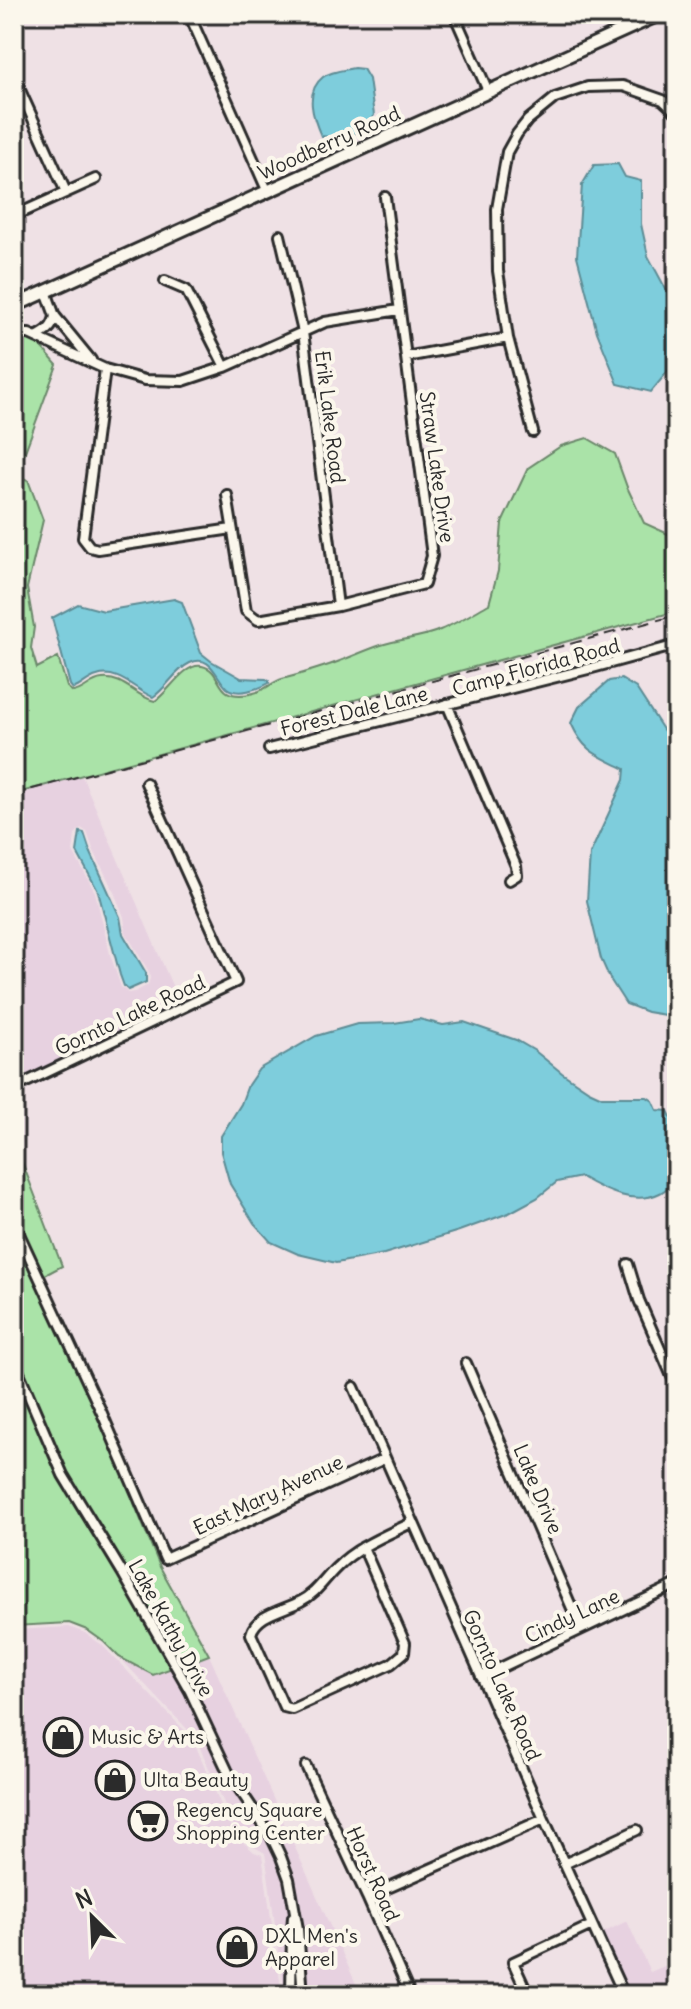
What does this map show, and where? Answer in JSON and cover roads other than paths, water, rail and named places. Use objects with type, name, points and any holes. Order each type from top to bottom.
[{"type":"street","points":[[189,14],[267,190]]},
{"type":"street","points":[[454,14],[488,91]]},
{"type":"street","name":"Woodberry Road","points":[[14,306],[660,14]]},
{"type":"street","points":[[14,77],[66,192]]},
{"type":"street","points":[[533,432],[508,338],[498,271],[497,209],[507,152],[528,120],[555,98],[588,87],[623,86],[663,100],[677,113]]},
{"type":"street","points":[[14,216],[96,179]]},
{"type":"street","name":"Straw Lake Drive","points":[[227,495],[246,611],[258,620],[338,606],[424,584],[432,556],[385,197]]},
{"type":"street","name":"Erik Lake Road","points":[[280,235],[303,332],[338,606]]},
{"type":"street","points":[[165,281],[186,290],[225,367]]},
{"type":"street","points":[[46,291],[55,316],[94,364]]},
{"type":"street","points":[[14,334],[29,334],[105,369],[145,380],[183,381],[225,367],[325,322],[399,310]]},
{"type":"street","points":[[36,337],[53,325],[55,316]]},
{"type":"street","points":[[406,357],[508,338]]},
{"type":"street","points":[[105,369],[83,538],[90,547],[98,549],[232,529]]},
{"type":"street","name":"Camp Florida Road","points":[[509,880],[517,875],[516,866],[447,704],[677,645]]},
{"type":"street","name":"Forest Dale Lane","points":[[269,749],[447,704]]},
{"type":"street","name":"Gornto Lake Road","points":[[14,1088],[236,982],[146,783]]},
{"type":"street","name":"East Mary Avenue","points":[[14,1223],[165,1559],[384,1459]]},
{"type":"street","points":[[628,1264],[639,1300],[677,1388]]},
{"type":"street","name":"Lake Kathy Drive","points":[[14,1361],[63,1475],[190,1691],[228,1772],[276,1846],[289,1879],[301,1954],[303,1995]]},
{"type":"street","name":"Lake Drive","points":[[466,1363],[581,1629]]},
{"type":"street","name":"Gornto Lake Road","points":[[354,1387],[623,1995]]},
{"type":"street","points":[[363,1547],[405,1643],[404,1653],[391,1664],[292,1709],[284,1707],[251,1634],[252,1629],[258,1621],[313,1594],[338,1566],[363,1547],[413,1522]]},
{"type":"street","name":"Cindy Lane","points":[[481,1677],[677,1584]]},
{"type":"street","name":"Horst Road","points":[[306,1766],[410,1995]]},
{"type":"street","points":[[367,1897],[544,1819]]},
{"type":"street","points":[[564,1864],[637,1830]]},
{"type":"street","name":"Lake Kathy Drive","points":[[291,1995],[294,1912]]},
{"type":"street","points":[[528,1995],[513,1962],[592,1925]]},
{"type":"water","points":[[354,68],[363,69],[369,79],[374,115],[363,131],[339,138],[321,136],[312,105],[317,83],[326,75]]},
{"type":"water","points":[[618,164],[625,177],[641,181],[641,224],[648,256],[675,306],[677,360],[651,392],[618,384],[597,332],[577,256],[582,185],[594,165]]},
{"type":"water","points":[[174,599],[182,602],[201,653],[241,678],[266,679],[269,683],[248,691],[231,690],[208,664],[197,661],[180,670],[153,697],[112,675],[94,677],[73,689],[52,618],[78,604],[104,611]]},
{"type":"water","points":[[621,679],[636,688],[664,731],[677,730],[677,1017],[647,1012],[626,1004],[601,959],[587,901],[590,854],[624,780],[625,769],[587,747],[571,723],[579,707],[609,681]]},
{"type":"water","points":[[80,832],[84,833],[120,917],[123,934],[146,973],[146,982],[128,990],[120,975],[98,891],[77,852]]},
{"type":"water","points":[[419,1019],[443,1025],[464,1022],[516,1040],[602,1097],[647,1097],[657,1110],[668,1111],[677,1129],[676,1181],[660,1193],[640,1198],[619,1195],[581,1177],[557,1182],[537,1198],[509,1213],[384,1254],[336,1263],[298,1254],[271,1242],[254,1223],[230,1184],[221,1152],[221,1136],[241,1104],[248,1085],[259,1069],[316,1036],[357,1024]]},
{"type":"railway","points":[[14,794],[677,615]]},
{"type":"place","name":"Music & Arts","points":[[63,1737]]},
{"type":"place","name":"Ulta Beauty","points":[[115,1780]]},
{"type":"place","name":"Regency Square Shopping Center","points":[[148,1821]]},
{"type":"place","name":"DXL Men's Apparel","points":[[237,1947]]}]
